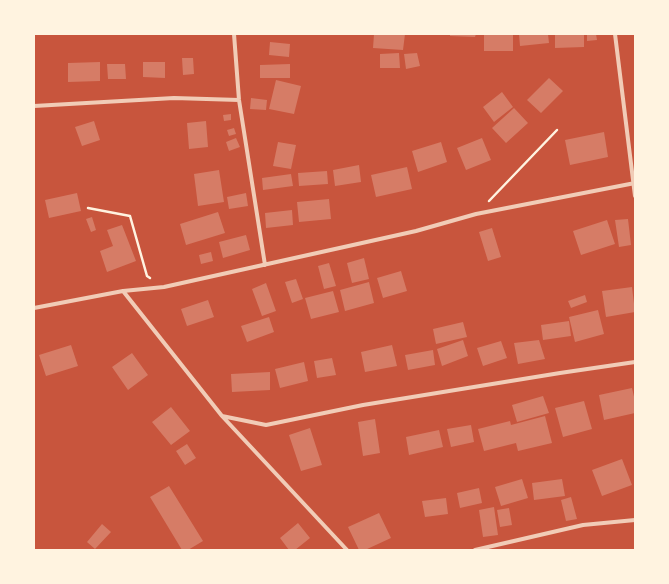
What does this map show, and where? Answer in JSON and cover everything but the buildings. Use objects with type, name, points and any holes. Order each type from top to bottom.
[{"type":"street","points":[[234,34],[239,100],[265,265]]},
{"type":"street","points":[[615,34],[635,196]]},
{"type":"street","points":[[34,106],[174,98],[239,100]]},
{"type":"street","points":[[34,308],[123,291],[164,287],[416,231],[476,214],[634,183]]},
{"type":"street","points":[[123,291],[222,416],[347,550]]},
{"type":"street","points":[[222,416],[266,425],[363,405],[635,362]]},
{"type":"street","points":[[475,550],[583,525],[635,520]]},
{"type":"path","points":[[476,214],[557,130]]},
{"type":"path","points":[[88,208],[130,216],[147,276],[164,287]]}]
